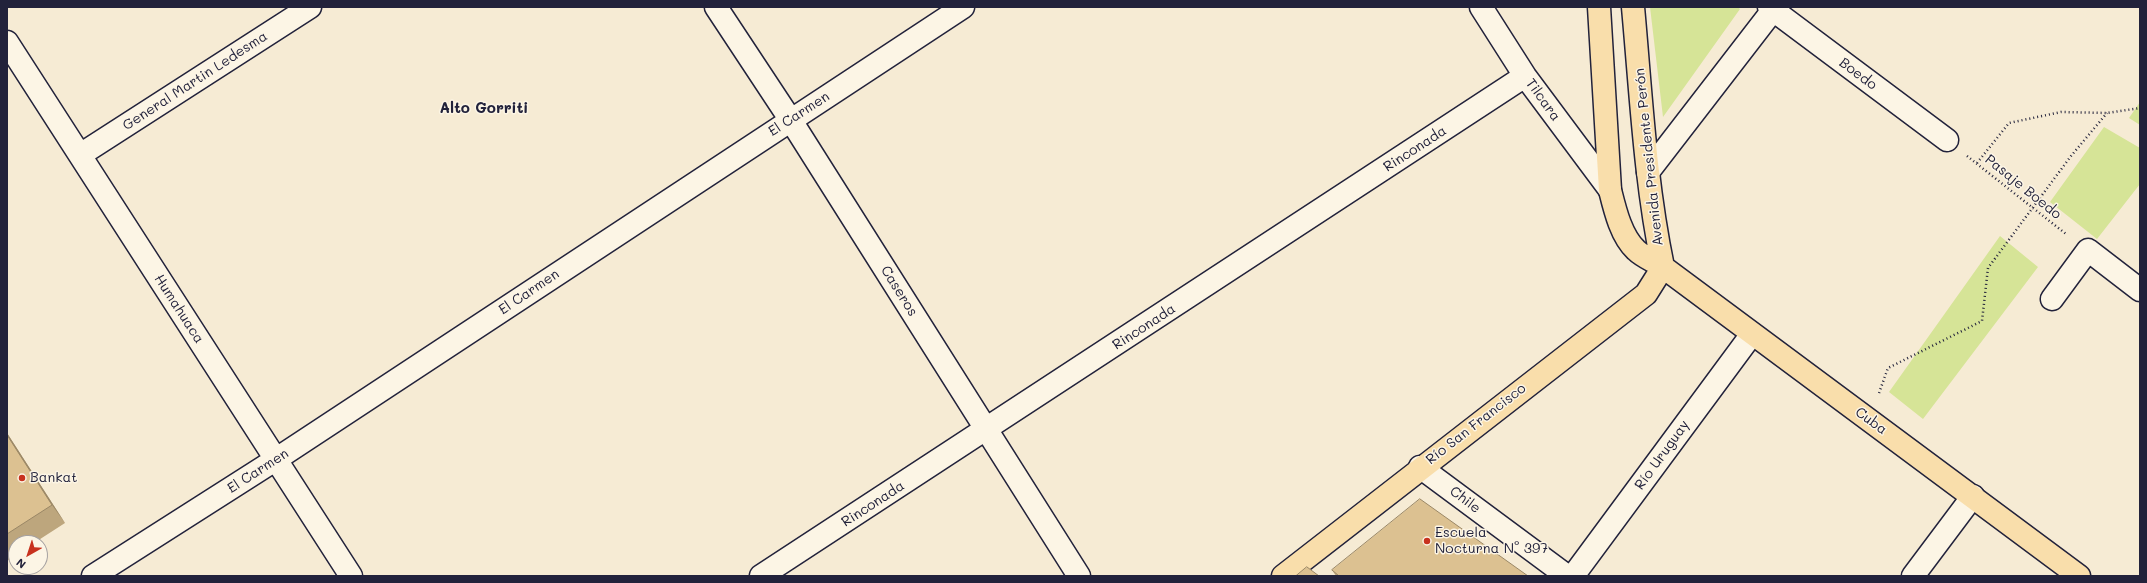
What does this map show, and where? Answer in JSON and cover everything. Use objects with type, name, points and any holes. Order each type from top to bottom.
[{"type":"main road","name":"Avenida Presidente Perón","points":[[1599,7],[1610,190],[1614,206],[1627,239],[1637,251],[1662,266]]},
{"type":"main road","name":"Avenida Presidente Perón","points":[[1633,7],[1653,218],[1662,266]]},
{"type":"main road","name":"Cuba","points":[[1662,266],[2079,576]]},
{"type":"main road","name":"Río San Francisco","points":[[1283,576],[1420,467],[1646,294],[1662,266]]},
{"type":"street","name":"General Martin Ledesma","points":[[80,155],[310,7]]},
{"type":"street","name":"Caseros","points":[[716,7],[790,119],[1079,576]]},
{"type":"street","name":"El Carmen","points":[[93,576],[275,460],[790,119],[963,7]]},
{"type":"street","name":"Tilcara","points":[[1481,7],[1525,76],[1610,190]]},
{"type":"street","points":[[1648,172],[1771,9]]},
{"type":"street","name":"Boedo","points":[[1771,9],[1947,140]]},
{"type":"street","name":"Humahuaca","points":[[7,42],[351,576]]},
{"type":"street","name":"Rinconada","points":[[761,576],[1525,76]]},
{"type":"street","points":[[2052,299],[2088,250],[2140,290]]},
{"type":"street","name":"Río Uruguay","points":[[1573,576],[1752,334]]},
{"type":"street","name":"Chile","points":[[1420,467],[1566,576]]},
{"type":"street","points":[[1913,576],[1973,496]]},
{"type":"path","points":[[1977,163],[2009,123],[2061,112],[2107,113],[2140,108]]},
{"type":"path","points":[[1869,420],[1888,368],[1982,321],[1988,268],[2032,208],[2107,113]]},
{"type":"path","name":"Pasaje Boedo","points":[[1947,140],[2032,208],[2088,250]]},
{"type":"green space","points":[[1650,7],[1738,7],[1740,9],[1663,117]]},
{"type":"green space","points":[[2140,102],[2140,125],[2129,118]]},
{"type":"green space","points":[[2104,127],[2140,148],[2140,184],[2097,239],[2050,202]]},
{"type":"green space","points":[[2000,236],[2038,267],[1923,419],[1889,392]]},
{"type":"building","name":"Bankat","points":[[7,435],[52,505],[7,534]]},
{"type":"building","name":"Escuela Nocturna N° 397","points":[[1420,499],[1528,576],[1339,576],[1332,570]]},
{"type":"building","points":[[1307,567],[1319,576],[1296,576]]},
{"type":"place","name":"Bankat","points":[[22,478]]},
{"type":"place","name":"Escuela Nocturna N° 397","points":[[1427,541]]},
{"type":"district","name":"Alto Gorriti","points":[[484,108]]}]
